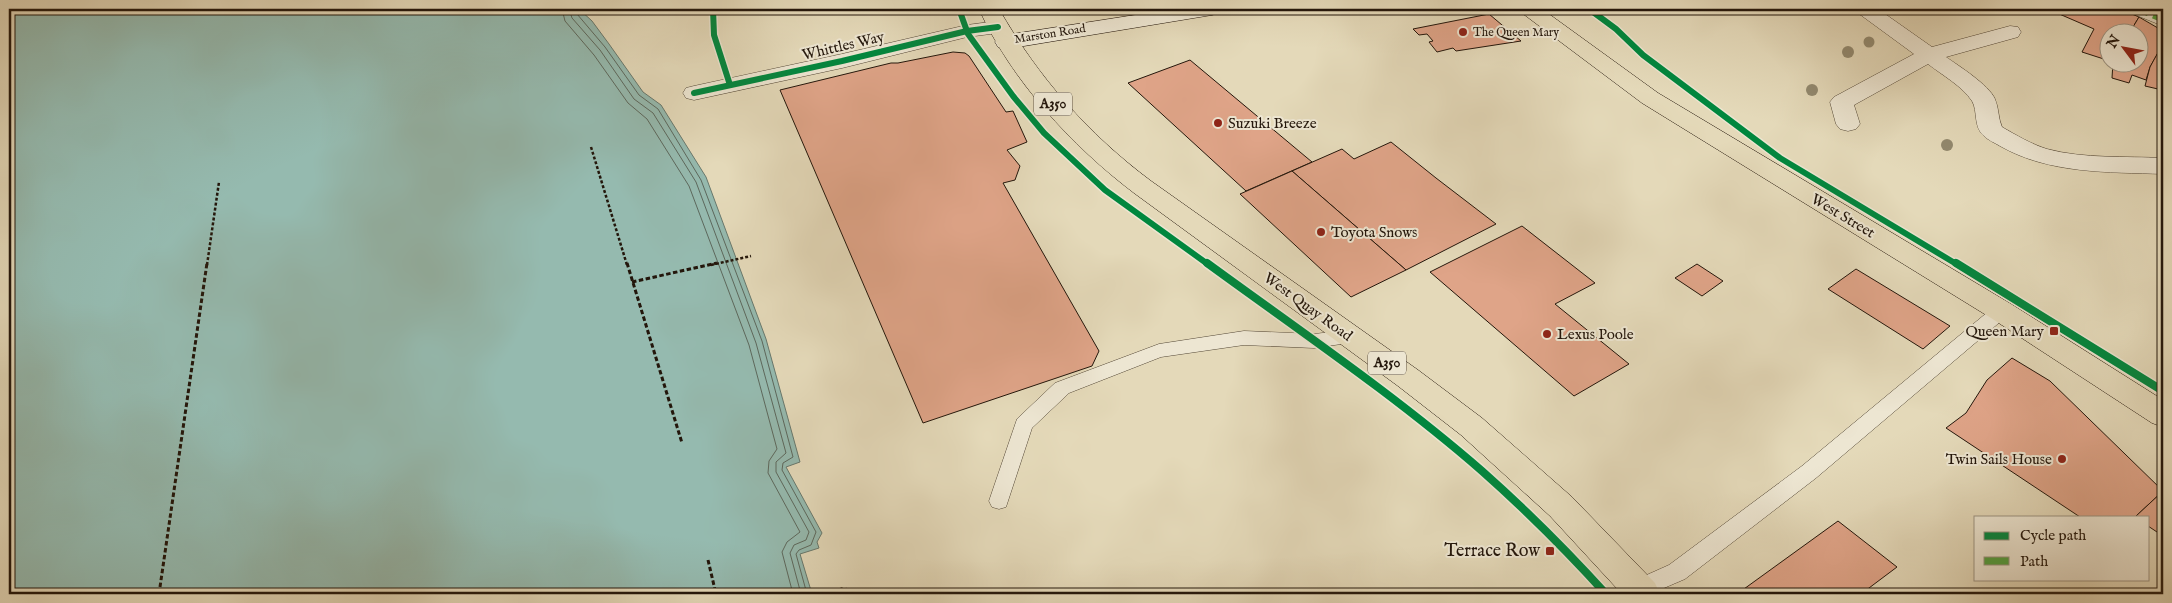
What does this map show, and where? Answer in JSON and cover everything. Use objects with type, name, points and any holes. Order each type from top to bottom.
[{"type":"highway","name":"West Street","points":[[1529,9],[1650,98],[2001,311],[2163,415]]},
{"type":"highway","name":"West Quay Road","points":[[998,26],[1045,94],[1075,129],[1108,159],[1349,337],[1410,379],[1518,467],[1578,525],[1641,591]]},
{"type":"street","name":"Marston Road","points":[[998,26],[1212,9]]},
{"type":"street","points":[[1865,9],[1964,80],[1984,100],[1987,120],[1992,131],[2020,147],[2040,155],[2067,161],[2163,166]]},
{"type":"street","points":[[2138,9],[2163,20]]},
{"type":"street","name":"Whittles Way","points":[[694,93],[968,31],[998,26]]},
{"type":"street","points":[[1848,124],[1842,102],[1929,55],[2010,32]]},
{"type":"lane","points":[[1641,591],[1677,572],[1809,472],[2001,311]]},
{"type":"lane","points":[[999,501],[1024,424],[1062,388],[1159,351],[1244,338],[1314,341],[1349,337]]},
{"type":"path","points":[[591,147],[682,443]]},
{"type":"path","points":[[159,594],[218,182]]},
{"type":"path","points":[[632,282],[751,256]]},
{"type":"path","points":[[708,560],[716,594]]},
{"type":"path","points":[[824,594],[845,588],[847,594]]},
{"type":"water","points":[[9,9],[579,9],[592,21],[643,92],[661,105],[706,177],[766,339],[800,462],[786,467],[822,533],[817,542],[819,548],[800,554],[812,594],[9,594]]},
{"type":"building","points":[[2061,9],[2120,9],[2139,17],[2136,22],[2100,22],[2100,58],[2082,52],[2094,29],[2057,13]]},
{"type":"building","name":"The Queen Mary","points":[[1489,14],[1521,41],[1456,51],[1453,48],[1437,52],[1429,42],[1433,41],[1427,34],[1419,35],[1413,29]]},
{"type":"building","points":[[2139,17],[2148,22],[2136,22]]},
{"type":"building","points":[[2150,23],[2163,31],[2163,44],[2150,67]]},
{"type":"building","points":[[2161,47],[2163,48],[2163,81],[2158,89],[2145,86],[2150,67]]},
{"type":"building","points":[[953,52],[965,53],[969,56],[1006,112],[1013,111],[1027,142],[1007,150],[1020,166],[1015,180],[1003,183],[1099,351],[1092,366],[923,423],[780,90],[891,63]]},
{"type":"building","name":"Suzuki Breeze","points":[[1190,60],[1312,162],[1246,191],[1128,83]]},
{"type":"building","points":[[2112,72],[2148,72],[2146,80],[2132,75],[2129,83],[2112,78]]},
{"type":"building","points":[[1391,142],[1496,224],[1406,270],[1292,171],[1342,149],[1354,159]]},
{"type":"building","name":"Toyota Snows","points":[[1292,171],[1406,270],[1351,297],[1240,194]]},
{"type":"building","name":"Lexus Poole","points":[[1522,226],[1595,283],[1555,304],[1629,364],[1574,396],[1430,272]]},
{"type":"building","points":[[1697,264],[1723,281],[1702,296],[1675,278]]},
{"type":"building","points":[[1856,269],[1950,326],[1923,349],[1828,289]]},
{"type":"building","name":"Twin Sails House","points":[[2012,358],[2050,381],[2163,491],[2136,516],[2078,516],[1946,428],[1966,413],[1987,380]]},
{"type":"building","points":[[2163,491],[2163,536],[2150,527],[2150,516],[2136,516]]},
{"type":"building","points":[[1838,521],[1897,567],[1861,594],[1737,594]]},
{"type":"marked path","points":[[2138,9],[2163,20]]},
{"type":"cycle path","points":[[713,9],[714,35],[730,85]]},
{"type":"cycle path","points":[[959,9],[968,34],[1013,96],[1044,133],[1105,190],[1370,381],[1482,471],[1557,541],[1606,594]]},
{"type":"cycle path","points":[[1589,9],[1616,29],[1643,55],[1780,158],[2049,319],[2163,391]]},
{"type":"cycle path","points":[[694,93],[842,61],[967,31],[998,27]]},
{"type":"place","name":"The Queen Mary","points":[[1463,32]]},
{"type":"place","name":"Suzuki Breeze","points":[[1218,123]]},
{"type":"place","name":"Toyota Snows","points":[[1321,232]]},
{"type":"place","name":"Queen Mary","points":[[2054,331]]},
{"type":"place","name":"Lexus Poole","points":[[1547,334]]},
{"type":"place","name":"Twin Sails House","points":[[2062,459]]},
{"type":"place","name":"Terrace Row","points":[[1550,551]]}]
